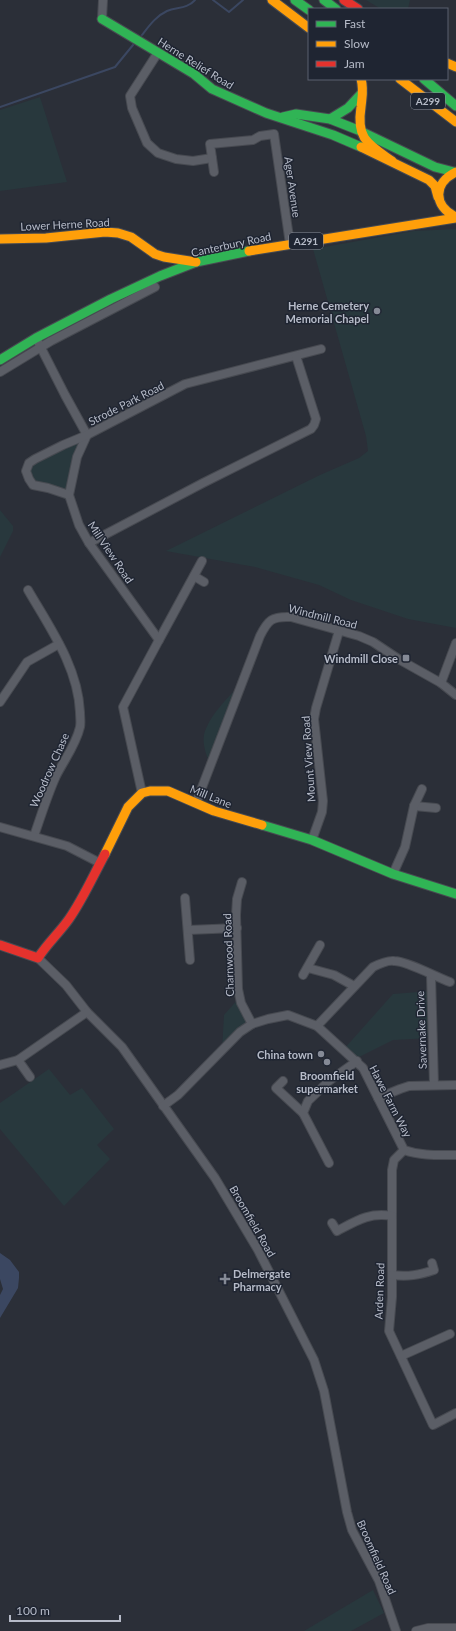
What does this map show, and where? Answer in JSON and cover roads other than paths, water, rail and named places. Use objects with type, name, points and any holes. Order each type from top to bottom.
[{"type":"main road","points":[[272,0],[308,27]]},
{"type":"main road","points":[[295,0],[308,9]]},
{"type":"main road","points":[[324,0],[335,8]]},
{"type":"main road","points":[[344,0],[356,8]]},
{"type":"main road","name":"Herne Relief Road","points":[[102,19],[158,54],[194,74],[212,89],[235,100],[282,118],[333,135],[392,161],[432,181],[435,186],[436,204],[447,213],[456,217]]},
{"type":"main road","points":[[361,80],[364,91],[358,119],[358,130],[367,143],[392,161]]},
{"type":"main road","name":"A299","points":[[401,80],[456,122]]},
{"type":"main road","name":"A299","points":[[425,80],[456,106]]},
{"type":"main road","points":[[330,119],[342,114],[351,107],[364,91]]},
{"type":"main road","points":[[282,118],[296,114],[330,119],[358,130],[425,163],[444,170],[455,172]]},
{"type":"main road","points":[[436,204],[443,179],[455,172]]},
{"type":"main road","name":"Canterbury Road","points":[[416,224],[436,204]]},
{"type":"main road","name":"Canterbury Road","points":[[0,360],[36,338],[111,299],[160,276],[196,262],[229,254],[456,217]]},
{"type":"main road","name":"Lower Herne Road","points":[[0,239],[61,237],[105,232],[118,233],[131,237],[155,254],[164,257],[196,262]]},
{"type":"main road","name":"Mill Lane","points":[[142,793],[158,790],[168,791],[249,822],[312,840],[393,874],[456,894]]},
{"type":"main road","points":[[0,945],[38,958],[45,947],[68,920],[82,899],[128,808],[142,793]]},
{"type":"street","points":[[102,19],[103,0]]},
{"type":"street","points":[[158,54],[130,96],[132,108],[147,143],[158,153],[176,159],[193,162],[212,158],[214,172]]},
{"type":"street","name":"Ager Avenue","points":[[212,158],[210,144],[253,140],[260,136],[274,134],[290,244]]},
{"type":"street","points":[[0,372],[41,347],[156,287]]},
{"type":"street","points":[[36,338],[64,395],[87,435],[77,457],[69,495]]},
{"type":"street","name":"Strode Park Road","points":[[69,495],[33,485],[26,471],[29,463],[63,444],[87,435],[185,384],[322,349]]},
{"type":"street","points":[[89,543],[203,483],[311,429],[316,418],[296,356]]},
{"type":"street","name":"Mill View Road","points":[[69,495],[79,524],[89,543],[159,640]]},
{"type":"street","points":[[142,793],[123,707],[202,561]]},
{"type":"street","points":[[194,576],[204,582]]},
{"type":"street","name":"Woodrow Chase","points":[[28,590],[58,644],[74,677],[79,706],[80,726],[73,747],[56,776],[34,836]]},
{"type":"street","name":"Windmill Road","points":[[196,803],[260,636],[267,623],[273,618],[281,616],[291,617],[374,642],[400,660],[441,683],[456,695]]},
{"type":"street","name":"Mount View Road","points":[[312,840],[322,812],[323,801],[314,719],[339,631]]},
{"type":"street","points":[[441,683],[456,643]]},
{"type":"street","points":[[0,702],[27,662],[58,644]]},
{"type":"street","points":[[393,874],[405,847],[414,806],[422,789]]},
{"type":"street","points":[[414,806],[436,808]]},
{"type":"street","points":[[0,827],[67,846],[100,863]]},
{"type":"street","name":"Charnwood Road","points":[[242,882],[237,899],[238,989],[241,1003],[252,1024]]},
{"type":"street","points":[[185,898],[190,960]]},
{"type":"street","points":[[188,930],[237,928]]},
{"type":"street","points":[[320,945],[305,971],[334,975],[354,986]]},
{"type":"street","name":"Broomfield Road","points":[[38,958],[66,985],[87,1012],[122,1047],[215,1178],[258,1250],[314,1360],[324,1391],[345,1506],[352,1530],[379,1581],[396,1631]]},
{"type":"street","name":"Savernake Drive","points":[[317,1026],[373,967],[392,960],[402,962],[450,982]]},
{"type":"street","name":"Savernake Drive","points":[[431,975],[434,1085]]},
{"type":"street","points":[[0,1065],[18,1060],[87,1012]]},
{"type":"street","name":"Hawe Farm Way","points":[[163,1106],[178,1095],[240,1032],[252,1024],[288,1015],[317,1026],[357,1061],[363,1068],[404,1150],[414,1154],[428,1156],[456,1155]]},
{"type":"street","points":[[18,1060],[30,1077]]},
{"type":"street","points":[[302,1113],[308,1101],[328,1081],[357,1061]]},
{"type":"street","points":[[283,1081],[276,1088],[302,1113],[329,1163]]},
{"type":"street","points":[[378,1098],[404,1088],[434,1085],[456,1085]]},
{"type":"street","name":"Arden Road","points":[[404,1150],[394,1160],[392,1170],[392,1296],[389,1331],[433,1425],[456,1413]]},
{"type":"street","points":[[332,1223],[337,1231],[370,1215],[380,1214],[392,1216]]},
{"type":"street","points":[[392,1275],[405,1277],[434,1270],[432,1262]]},
{"type":"street","points":[[401,1356],[450,1334]]},
{"type":"street","points":[[416,1631],[428,1628],[456,1628]]},
{"type":"water","points":[[0,1253],[10,1260],[19,1272],[19,1278],[18,1288],[0,1318],[0,1295],[3,1289],[0,1279]]},
{"type":"waterway","points":[[142,35],[163,13],[189,5],[195,0]]},
{"type":"waterway","points":[[213,0],[229,12],[243,0]]},
{"type":"waterway","points":[[0,107],[115,67],[133,45]]},
{"type":"place","name":"Herne Cemetery Memorial Chapel","points":[[377,311]]},
{"type":"place","name":"Windmill Close","points":[[406,658]]},
{"type":"place","name":"China town","points":[[321,1054]]},
{"type":"place","name":"Broomfield supermarket","points":[[327,1062]]},
{"type":"place","name":"Delmergate Pharmacy","points":[[225,1279]]}]
